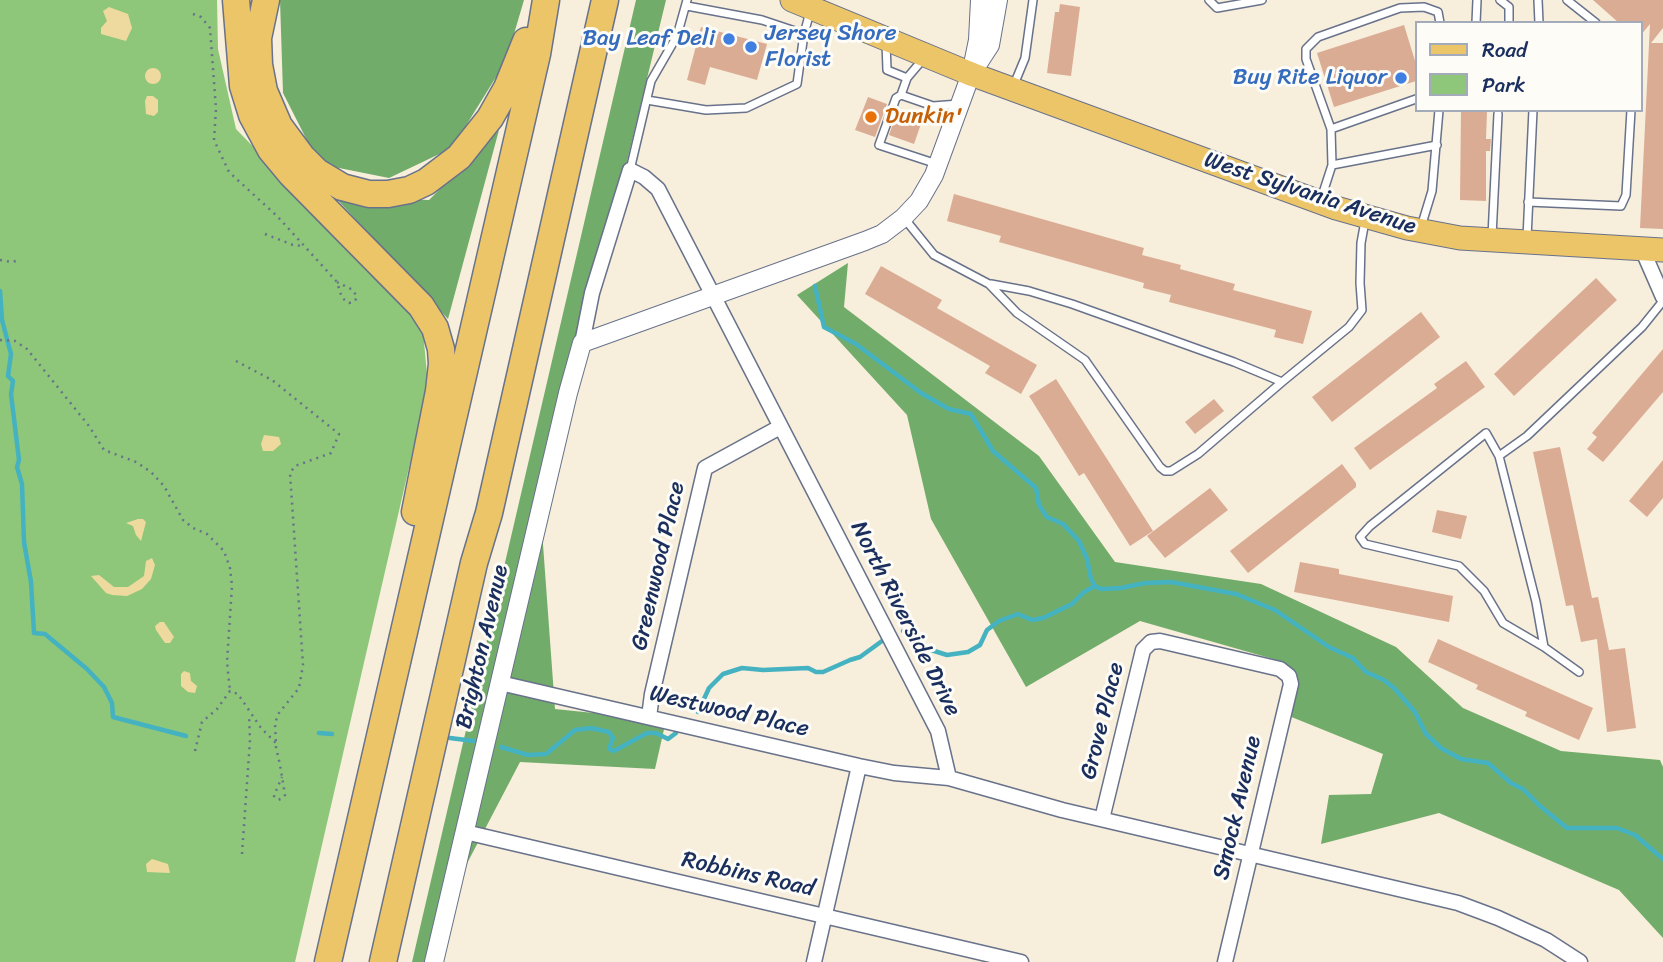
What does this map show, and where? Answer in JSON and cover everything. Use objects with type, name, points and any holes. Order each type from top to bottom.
[{"type":"highway","points":[[236,0],[243,86],[259,130],[291,174],[421,306],[435,328],[441,349],[439,391],[362,779],[356,837]]},
{"type":"highway","points":[[266,0],[259,31],[259,65],[269,104],[287,138],[317,172],[342,187],[369,194],[388,194],[409,190],[426,182],[459,157],[474,140],[507,88],[544,0]]},
{"type":"highway","points":[[328,962],[537,54],[544,0]]},
{"type":"highway","points":[[383,962],[474,563],[492,500],[605,0]]},
{"type":"main road","name":"West Sylvania Avenue","points":[[802,4],[971,74],[1320,202],[1366,216],[1420,231],[1460,238],[1653,250]]},
{"type":"street","points":[[582,343],[865,241],[903,218],[923,194],[971,74],[978,40],[979,0]]},
{"type":"street","points":[[971,74],[990,45],[998,0]]},
{"type":"street","name":"North Riverside Drive","points":[[630,170],[658,189],[938,731],[949,778]]},
{"type":"street","name":"Brighton Avenue","points":[[434,962],[592,293],[630,170]]},
{"type":"street","points":[[1653,250],[1663,299]]},
{"type":"street","name":"Greenwood Place","points":[[649,717],[652,694],[705,468],[780,427]]},
{"type":"street","name":"Grove Place","points":[[1101,819],[1146,646],[1160,640],[1280,669]]},
{"type":"street","name":"Smock Avenue","points":[[1225,962],[1291,684],[1289,676],[1280,669]]},
{"type":"street","name":"Westwood Place","points":[[500,682],[894,774],[949,778]]},
{"type":"street","points":[[814,962],[859,766]]},
{"type":"street","points":[[949,778],[1101,819],[1458,903],[1546,940],[1580,962]]},
{"type":"street","name":"Robbins Road","points":[[465,832],[1021,962]]},
{"type":"lane","points":[[1013,89],[1026,58],[1033,0]]},
{"type":"lane","points":[[1209,0],[1217,8],[1262,0]]},
{"type":"lane","points":[[1476,21],[1477,0]]},
{"type":"lane","points":[[1500,0],[1509,7],[1509,21]]},
{"type":"lane","points":[[1538,0],[1539,21]]},
{"type":"lane","points":[[1567,0],[1593,21]]},
{"type":"lane","points":[[630,170],[651,81],[677,36],[687,3],[762,20],[804,34]]},
{"type":"lane","points":[[647,100],[706,110],[746,108],[797,84],[804,34],[802,4]]},
{"type":"lane","points":[[1320,202],[1332,165],[1331,129],[1306,59],[1306,49],[1318,37],[1400,8],[1424,7],[1438,12],[1440,21]]},
{"type":"lane","points":[[886,38],[887,70],[907,78]]},
{"type":"lane","points":[[926,55],[907,78],[901,95],[896,98],[879,145],[937,164]]},
{"type":"lane","points":[[901,95],[933,106],[959,104]]},
{"type":"lane","points":[[1331,129],[1414,100]]},
{"type":"lane","points":[[1420,231],[1432,191],[1439,112]]},
{"type":"lane","points":[[1527,242],[1533,112]]},
{"type":"lane","points":[[1528,202],[1621,206],[1626,195],[1631,112]]},
{"type":"lane","points":[[1492,240],[1498,114]]},
{"type":"lane","points":[[1332,165],[1437,145]]},
{"type":"lane","points":[[903,218],[934,255],[989,284],[1017,313],[1085,360],[1160,467],[1171,471],[1198,454],[1349,327],[1362,310],[1361,243],[1366,216]]},
{"type":"lane","points":[[989,284],[1029,290],[1072,304],[1282,382]]},
{"type":"lane","points":[[1499,456],[1527,436],[1642,327],[1663,299]]},
{"type":"lane","points":[[1544,647],[1536,602],[1499,456],[1486,433],[1370,526],[1360,537],[1365,544],[1459,566],[1484,592],[1503,623],[1580,671]]},
{"type":"path","points":[[192,14],[205,20],[210,28],[216,109],[214,140],[224,163],[234,178],[278,217],[337,282],[353,290],[357,298],[355,301],[349,303],[342,298],[337,282]]},
{"type":"path","points":[[265,234],[293,245],[304,246]]},
{"type":"path","points":[[0,260],[19,260]]},
{"type":"path","points":[[2,340],[23,346],[34,356],[89,426],[104,450],[136,462],[151,472],[164,486],[183,520],[207,534],[224,551],[232,586],[227,662],[230,691],[217,709],[202,722],[195,751]]},
{"type":"path","points":[[236,361],[272,380],[339,434],[331,453],[295,466],[290,473],[303,665],[299,688],[276,717],[276,743],[285,795],[278,800],[274,796],[282,778]]},
{"type":"path","points":[[230,691],[238,694],[249,712],[276,743]]},
{"type":"path","points":[[242,854],[250,740],[249,712]]},
{"type":"green space","points":[[0,0],[217,0],[218,49],[236,129],[422,321],[428,385],[295,962],[0,962]]},
{"type":"green space","points":[[280,0],[524,0],[506,61],[452,148],[389,178],[319,164],[283,93]]},
{"type":"green space","points":[[636,0],[666,0],[541,517],[555,709],[642,718],[665,725],[655,769],[520,762],[450,896],[434,962],[412,962]]},
{"type":"green space","points":[[499,130],[448,319],[335,197],[429,200]]},
{"type":"green space","points":[[848,263],[844,307],[1039,456],[1115,562],[1261,584],[1396,647],[1463,708],[1561,751],[1660,760],[1663,767],[1663,938],[1619,890],[1439,813],[1321,844],[1329,795],[1371,794],[1383,754],[1289,716],[1280,661],[1140,621],[1026,687],[931,519],[907,415],[797,295]]},
{"type":"sand","points":[[109,7],[128,14],[132,28],[126,41],[101,34],[101,28],[107,21],[103,11]]},
{"type":"sand","points":[[150,68],[156,68],[161,76],[159,82],[150,84],[145,79],[145,73]]},
{"type":"sand","points":[[147,96],[158,100],[158,112],[154,116],[146,114]]},
{"type":"sand","points":[[264,435],[279,437],[281,444],[273,451],[263,451],[261,444]]},
{"type":"sand","points":[[138,519],[146,522],[141,541],[133,526],[126,523]]},
{"type":"sand","points":[[152,558],[155,565],[151,579],[142,589],[127,596],[106,593],[91,576],[99,575],[114,587],[128,587],[144,576],[146,561]]},
{"type":"sand","points":[[164,622],[174,637],[170,643],[165,643],[156,630],[155,626]]},
{"type":"sand","points":[[184,671],[190,673],[191,681],[197,686],[195,693],[188,692],[181,686],[181,674]]},
{"type":"sand","points":[[152,859],[168,864],[170,873],[147,872],[146,864]]},
{"type":"building","points":[[1593,0],[1663,0],[1663,28],[1651,43],[1663,43],[1663,229],[1640,228],[1650,24],[1642,34],[1642,21],[1617,21]]},
{"type":"building","points":[[1060,4],[1080,7],[1071,76],[1047,73],[1055,12],[1059,12]]},
{"type":"building","points":[[1404,25],[1414,58],[1414,82],[1334,107],[1317,53]]},
{"type":"building","points":[[701,27],[767,44],[757,80],[710,67],[705,85],[687,80]]},
{"type":"building","name":"Dunkin'","points":[[868,97],[887,104],[875,137],[855,130]]},
{"type":"building","points":[[898,110],[923,118],[914,144],[889,135]]},
{"type":"building","points":[[1461,112],[1487,112],[1486,139],[1491,139],[1490,151],[1486,151],[1486,201],[1460,200]]},
{"type":"building","points":[[954,194],[1144,248],[1142,255],[1235,284],[1233,290],[1312,311],[1303,344],[1274,337],[1276,330],[1169,302],[1171,295],[1143,288],[1144,283],[999,242],[1001,236],[947,221]]},
{"type":"building","points":[[881,266],[942,300],[937,308],[1037,365],[1021,394],[985,373],[990,366],[865,294]]},
{"type":"building","points":[[1596,278],[1617,300],[1514,396],[1494,374]]},
{"type":"building","points":[[1421,312],[1440,337],[1332,422],[1312,397]]},
{"type":"building","points":[[1663,349],[1663,392],[1603,462],[1587,449],[1597,437],[1592,433]]},
{"type":"building","points":[[1466,361],[1485,387],[1370,470],[1354,448],[1437,388],[1434,384]]},
{"type":"building","points":[[1056,379],[1153,531],[1130,546],[1084,473],[1079,476],[1029,396]]},
{"type":"building","points":[[1214,399],[1224,411],[1195,434],[1185,422]]},
{"type":"building","points":[[1560,447],[1592,598],[1598,597],[1609,650],[1625,648],[1636,728],[1607,732],[1597,639],[1581,642],[1573,605],[1566,606],[1533,452]]},
{"type":"building","points":[[1663,460],[1663,498],[1647,517],[1629,501]]},
{"type":"building","points":[[1342,464],[1356,487],[1248,573],[1230,551]]},
{"type":"building","points":[[1210,488],[1228,510],[1165,558],[1147,536]]},
{"type":"building","points":[[1437,510],[1467,516],[1461,539],[1432,532]]},
{"type":"building","points":[[1300,562],[1339,569],[1339,574],[1453,596],[1449,622],[1294,592]]},
{"type":"building","points":[[1438,639],[1593,708],[1579,740],[1525,716],[1527,712],[1476,689],[1478,685],[1428,662]]},
{"type":"waterway","points":[[815,286],[824,327],[856,344],[921,393],[949,409],[971,414],[993,451],[1036,488],[1039,505],[1047,517],[1063,524],[1079,541],[1095,586]]},
{"type":"waterway","points":[[0,291],[2,320],[11,354],[8,376],[13,381],[11,394],[19,460],[17,467],[22,484],[24,542],[31,582],[34,633],[45,634],[104,687],[112,703],[113,717],[186,736]]},
{"type":"waterway","points":[[903,631],[912,630],[928,649],[947,655],[968,652],[980,645],[987,630],[999,621],[1018,614],[1032,620],[1043,618],[1072,604],[1095,586],[1101,589],[1121,588],[1145,583],[1171,582],[1236,594],[1275,610],[1329,647],[1353,658],[1366,672],[1384,680],[1395,689],[1415,712],[1426,734],[1441,748],[1461,759],[1488,763],[1511,783],[1523,789],[1567,828],[1617,828],[1635,835],[1663,859]]},
{"type":"waterway","points":[[698,712],[709,688],[723,674],[742,668],[808,668],[823,672],[860,657],[882,641]]},
{"type":"waterway","points":[[501,747],[528,755],[546,754],[575,730],[591,728],[609,732],[613,738],[609,749],[614,751],[647,733],[656,733],[668,739],[676,733]]},
{"type":"waterway","points":[[319,733],[332,734]]},
{"type":"waterway","points":[[450,738],[474,741]]},
{"type":"place","name":"Bay Leaf Deli","points":[[729,39]]},
{"type":"place","name":"Jersey Shore Florist","points":[[751,47]]},
{"type":"place","name":"Buy Rite Liquor","points":[[1401,78]]},
{"type":"place","name":"Dunkin'","points":[[871,117]]}]
